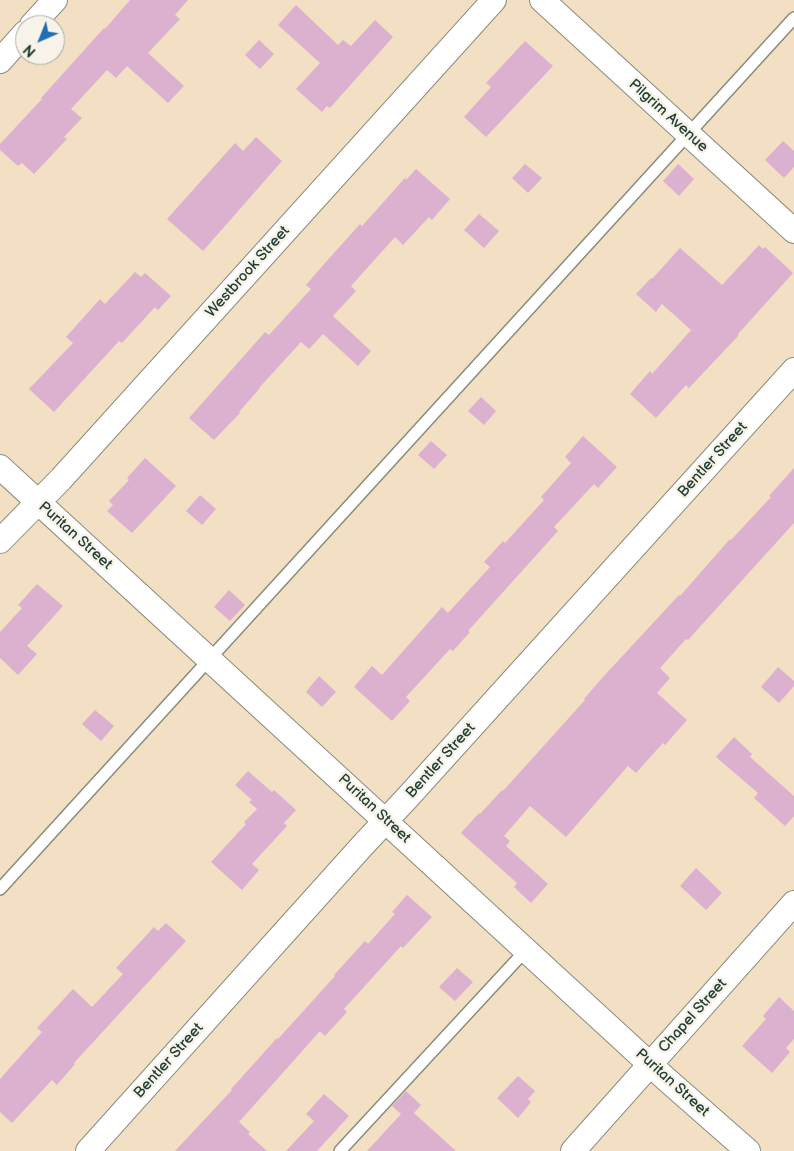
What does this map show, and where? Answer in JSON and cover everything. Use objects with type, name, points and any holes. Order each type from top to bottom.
[{"type":"street","points":[[41,15],[55,0]]},
{"type":"street","name":"Westbrook Street","points":[[0,541],[38,502],[494,0]]},
{"type":"street","name":"Pilgrim Avenue","points":[[542,0],[794,231]]},
{"type":"street","points":[[0,61],[15,44]]},
{"type":"street","name":"Bentler Street","points":[[88,1151],[794,370]]},
{"type":"street","name":"Puritan Street","points":[[0,467],[650,1064],[748,1151]]},
{"type":"street","name":"Chapel Street","points":[[573,1151],[794,904]]},
{"type":"lane","points":[[0,889],[794,18]]},
{"type":"lane","points":[[340,1151],[526,950]]},
{"type":"building","points":[[130,0],[188,0],[175,15],[180,19],[148,53],[184,86],[168,103],[127,66],[116,78],[107,70],[71,109],[82,118],[64,137],[67,139],[34,174],[22,163],[18,166],[0,150],[0,144]]},
{"type":"building","points":[[296,5],[338,45],[343,40],[351,46],[375,20],[393,37],[330,108],[327,106],[322,112],[296,89],[320,63],[278,25]]},
{"type":"building","points":[[259,40],[274,54],[260,69],[245,55]]},
{"type":"building","points":[[525,41],[553,66],[486,137],[464,117],[491,87],[486,83]]},
{"type":"building","points":[[256,137],[282,161],[203,251],[167,219],[235,143],[243,151]]},
{"type":"building","points":[[783,141],[794,151],[794,167],[784,178],[765,160]]},
{"type":"building","points":[[525,164],[542,178],[528,193],[512,178]]},
{"type":"building","points":[[678,164],[694,179],[679,196],[663,181]]},
{"type":"building","points":[[416,169],[450,199],[432,220],[429,217],[403,245],[395,237],[351,286],[356,291],[333,316],[371,351],[358,366],[323,334],[309,349],[301,342],[259,388],[240,413],[214,440],[189,418],[265,332],[269,335],[311,289],[306,285],[360,224],[362,226],[405,178],[406,180]]},
{"type":"building","points":[[479,214],[499,231],[484,248],[464,230]]},
{"type":"building","points":[[759,245],[763,249],[765,247],[793,273],[739,335],[689,388],[686,385],[656,418],[630,394],[650,371],[652,374],[691,330],[662,304],[656,312],[636,294],[680,248],[722,285]]},
{"type":"building","points":[[135,272],[141,277],[145,273],[171,296],[158,310],[155,307],[122,343],[119,341],[54,412],[29,389],[73,343],[66,337],[100,299],[105,304]]},
{"type":"building","points":[[481,397],[496,411],[484,425],[468,411]]},
{"type":"building","points":[[583,436],[617,467],[598,488],[594,484],[554,527],[558,531],[468,631],[470,632],[453,651],[450,649],[406,697],[410,701],[392,721],[354,687],[372,666],[382,675],[442,607],[448,613],[490,567],[484,562],[503,541],[505,543],[544,500],[541,497],[571,463],[565,457]]},
{"type":"building","points":[[431,441],[447,455],[434,469],[418,455]]},
{"type":"building","points":[[145,458],[176,486],[132,533],[107,511],[113,505],[109,501],[129,480],[127,478]]},
{"type":"building","points":[[794,468],[794,523],[688,640],[686,639],[660,668],[670,678],[657,693],[687,720],[636,773],[628,766],[566,837],[530,806],[504,836],[510,841],[506,846],[548,884],[531,903],[514,887],[517,883],[461,833],[503,791],[585,700],[603,677],[771,497],[769,496]]},
{"type":"building","points":[[200,495],[216,509],[202,525],[186,511]]},
{"type":"building","points":[[37,584],[63,606],[27,646],[37,654],[18,675],[0,658],[0,632],[22,608],[18,605]]},
{"type":"building","points":[[229,590],[245,605],[230,621],[214,607]]},
{"type":"building","points":[[778,667],[794,681],[794,686],[779,703],[761,687]]},
{"type":"building","points":[[319,676],[336,692],[322,707],[306,692]]},
{"type":"building","points":[[95,710],[114,726],[101,741],[82,724]]},
{"type":"building","points":[[734,737],[752,754],[750,757],[794,796],[794,816],[785,826],[754,798],[758,793],[716,757]]},
{"type":"building","points":[[248,771],[272,792],[274,790],[296,810],[284,823],[287,826],[252,864],[259,870],[242,890],[211,862],[246,824],[244,822],[257,809],[249,802],[252,800],[235,785]]},
{"type":"building","points":[[696,868],[722,893],[706,910],[680,886]]},
{"type":"building","points":[[407,895],[432,917],[403,948],[401,946],[344,1009],[347,1012],[325,1036],[320,1031],[239,1122],[250,1132],[248,1134],[267,1151],[175,1151],[365,941],[368,944],[395,914],[392,912]]},
{"type":"building","points":[[166,923],[186,941],[74,1063],[57,1085],[52,1080],[12,1123],[0,1112],[0,1079],[42,1032],[37,1028],[73,989],[92,1007],[123,974],[116,968],[154,927],[158,931]]},
{"type":"building","points":[[457,968],[473,982],[455,1001],[439,987]]},
{"type":"building","points":[[779,997],[794,1011],[794,1039],[786,1048],[790,1052],[772,1073],[742,1046],[766,1019],[763,1016]]},
{"type":"building","points":[[518,1076],[535,1091],[528,1099],[531,1102],[518,1118],[497,1098]]},
{"type":"building","points":[[406,1091],[421,1105],[414,1113],[456,1151],[367,1151],[401,1114],[392,1106]]},
{"type":"building","points":[[324,1094],[349,1116],[317,1151],[286,1151],[314,1121],[306,1114]]}]
